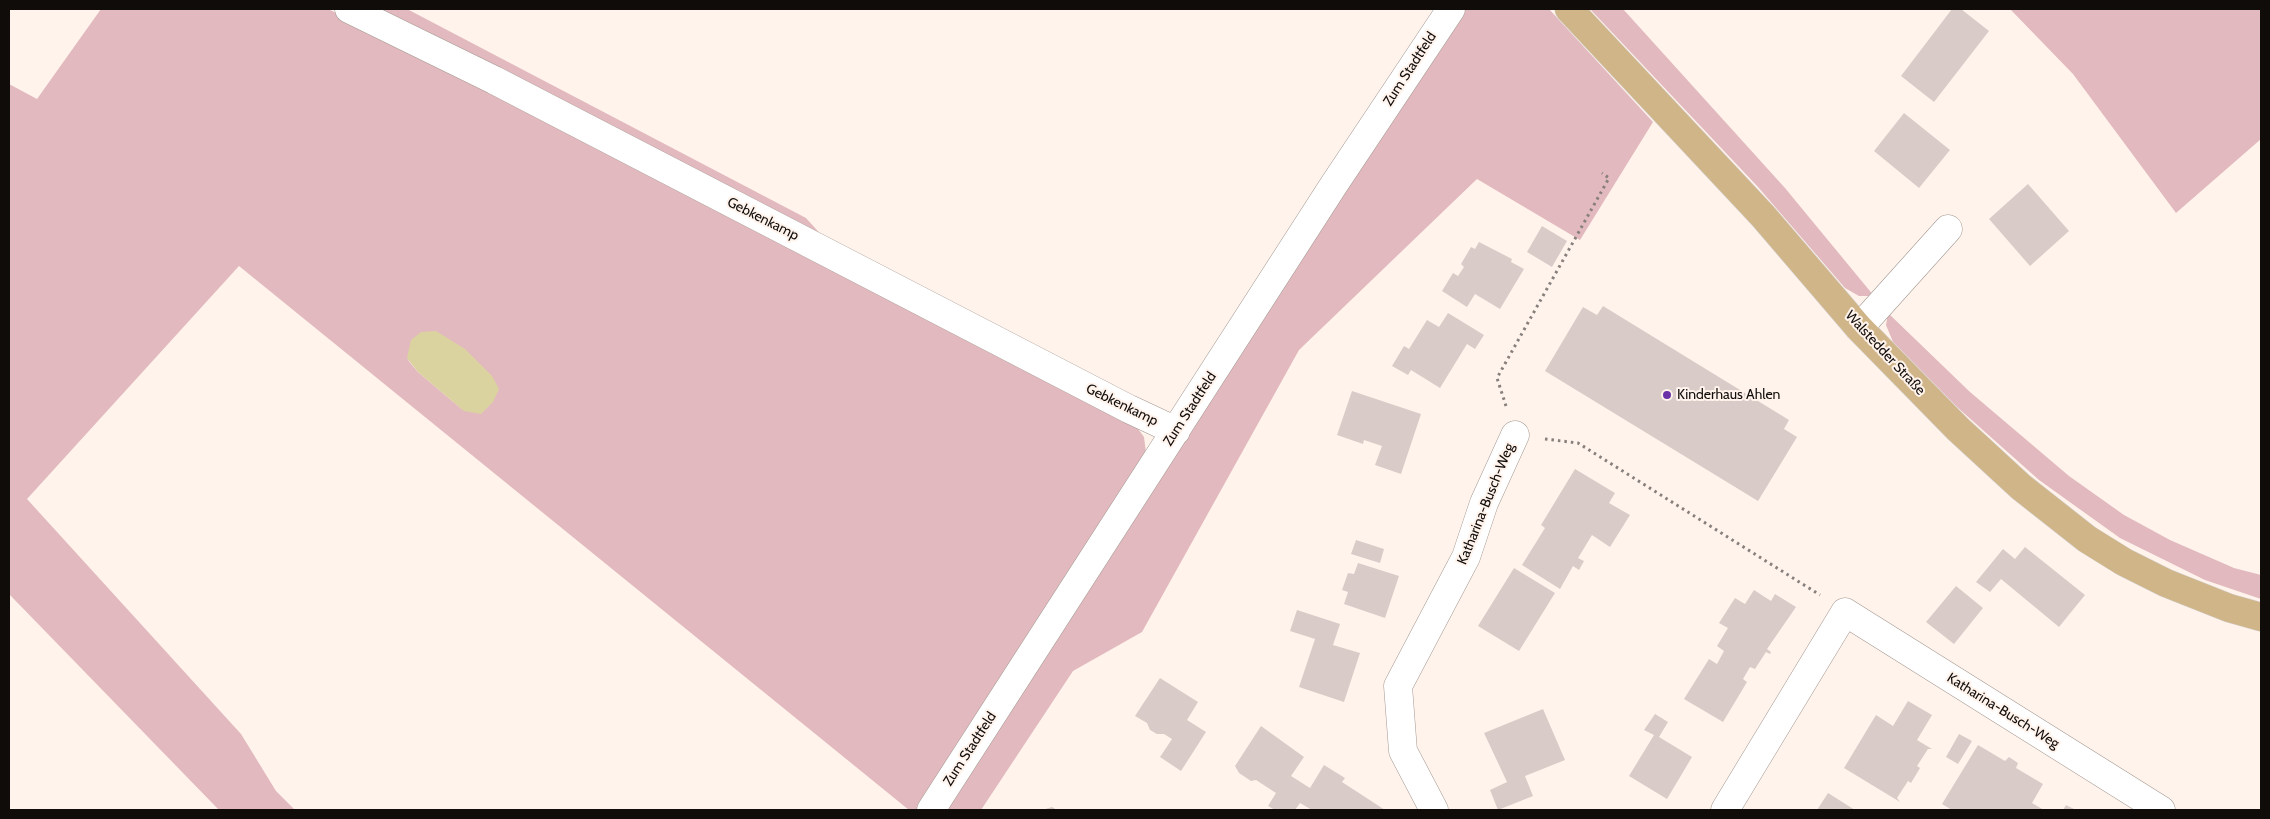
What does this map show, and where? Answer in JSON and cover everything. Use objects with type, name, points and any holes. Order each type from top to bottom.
[{"type":"main road","name":"Walstedder Straße","points":[[1569,9],[1763,216],[1859,328],[1958,429],[2021,487],[2087,540],[2124,562],[2166,584],[2229,608],[2261,617]]},
{"type":"street","name":"Gebkenkamp","points":[[349,9],[494,80],[1129,409],[1176,431]]},
{"type":"street","name":"Zum Stadtfeld","points":[[930,810],[1333,186],[1451,9]]},
{"type":"street","points":[[1859,328],[1948,229]]},
{"type":"street","name":"Katharina-Busch-Weg","points":[[1434,810],[1403,750],[1398,686],[1466,557],[1484,503],[1515,435]]},
{"type":"street","points":[[1725,810],[1845,612]]},
{"type":"street","name":"Katharina-Busch-Weg","points":[[1845,612],[2161,810]]},
{"type":"path","points":[[1515,435],[1497,378],[1609,178],[1602,173]]},
{"type":"path","name":"Katharina-Busch-Weg","points":[[1515,435],[1578,442],[1845,612]]},
{"type":"shaded area","points":[[101,9],[328,9],[409,48],[1130,418],[1144,437],[1146,453],[1135,478],[916,810],[909,810],[239,266],[27,499],[241,734],[276,791],[295,810],[219,810],[9,594],[9,84],[37,99]],"holes":[[[407,359],[464,411],[418,372]]]},
{"type":"shaded area","points":[[372,9],[407,9],[806,218],[825,239]]},
{"type":"shaded area","points":[[1465,9],[1549,9],[1653,122],[1580,240],[1477,179],[1299,350],[1142,632],[1073,671],[981,810],[944,810],[1342,190]]},
{"type":"shaded area","points":[[1590,9],[1623,9],[1785,188],[1874,296],[1859,296],[1845,288],[1758,187]]},
{"type":"shaded area","points":[[2010,9],[2261,9],[2261,139],[2176,213],[2073,74]]},
{"type":"shaded area","points":[[1888,313],[1970,392],[2069,476],[2124,515],[2170,540],[2234,568],[2261,575],[2261,599],[2205,580],[2120,538],[2039,480],[1957,407],[1893,342],[1886,325]]},
{"type":"shaded area","points":[[436,331],[465,349],[492,376],[499,389],[493,402],[481,414],[464,411],[418,372],[407,358],[411,340],[421,332]]},
{"type":"building","points":[[1952,9],[1961,9],[1989,31],[1934,102],[1901,76]]},
{"type":"building","points":[[1904,113],[1950,150],[1919,188],[1874,151]]},
{"type":"building","points":[[2028,184],[2069,231],[2030,266],[1989,219]]},
{"type":"building","points":[[1542,226],[1567,241],[1552,267],[1527,252]]},
{"type":"building","points":[[1479,242],[1512,259],[1511,262],[1524,269],[1500,309],[1475,294],[1467,307],[1442,291],[1453,273],[1458,276],[1464,267],[1461,264],[1471,247],[1475,249]]},
{"type":"building","name":"Kinderhaus Ahlen","points":[[1603,306],[1789,420],[1784,429],[1797,437],[1758,501],[1545,371],[1583,307],[1597,315]]},
{"type":"building","points":[[1448,313],[1484,335],[1475,349],[1467,344],[1440,388],[1411,370],[1408,375],[1392,366],[1404,346],[1409,349],[1427,320],[1439,327]]},
{"type":"building","points":[[1352,391],[1421,414],[1401,474],[1375,465],[1382,446],[1364,440],[1363,444],[1337,435]]},
{"type":"building","points":[[1575,469],[1615,493],[1609,503],[1630,515],[1610,547],[1592,535],[1578,558],[1584,561],[1579,570],[1573,566],[1560,589],[1522,565],[1545,528],[1541,525]]},
{"type":"building","points":[[1356,540],[1384,549],[1380,563],[1351,554]]},
{"type":"building","points":[[2025,547],[2085,595],[2059,627],[2001,579],[1990,592],[1976,582],[2003,549],[2015,559]]},
{"type":"building","points":[[1358,563],[1399,576],[1385,618],[1344,604],[1348,592],[1342,590],[1348,573],[1354,574]]},
{"type":"building","points":[[1514,568],[1555,593],[1519,651],[1478,626]]},
{"type":"building","points":[[1956,586],[1983,608],[1954,644],[1926,622]]},
{"type":"building","points":[[1754,590],[1771,601],[1775,594],[1796,607],[1767,649],[1771,652],[1770,654],[1766,652],[1755,669],[1750,667],[1743,679],[1747,682],[1723,722],[1684,699],[1709,659],[1717,664],[1724,651],[1717,646],[1728,628],[1719,623],[1735,598],[1745,604]]},
{"type":"building","points":[[1297,610],[1340,624],[1333,645],[1360,653],[1344,702],[1299,687],[1315,639],[1290,631]]},
{"type":"building","points":[[1160,678],[1198,702],[1187,720],[1206,732],[1181,771],[1160,757],[1172,739],[1164,734],[1157,734],[1150,730],[1147,723],[1135,716]]},
{"type":"building","points":[[1908,701],[1932,715],[1917,740],[1932,749],[1928,749],[1917,766],[1920,768],[1911,783],[1908,781],[1897,798],[1900,802],[1844,768],[1876,715],[1893,726]]},
{"type":"building","points":[[1543,709],[1565,760],[1525,776],[1533,796],[1498,810],[1490,790],[1507,782],[1484,733]]},
{"type":"building","points":[[1655,714],[1668,722],[1659,737],[1692,757],[1667,799],[1629,776],[1654,735],[1644,730]]},
{"type":"building","points":[[1261,726],[1304,757],[1291,776],[1310,788],[1324,765],[1345,778],[1342,782],[1385,810],[1312,810],[1300,803],[1295,810],[1275,810],[1268,806],[1276,793],[1256,780],[1251,781],[1239,773],[1235,766]]},
{"type":"building","points":[[1959,734],[1972,741],[1958,764],[1946,757]]},
{"type":"building","points":[[1978,745],[2005,761],[2009,757],[2018,763],[2016,768],[2043,784],[2032,803],[2044,810],[1952,810],[1942,804]]},
{"type":"building","points":[[1828,793],[1855,810],[1817,810]]},
{"type":"building","points":[[2066,805],[2076,810],[2063,810]]},
{"type":"building","points":[[1052,807],[1057,810],[1042,810]]},
{"type":"place","name":"Kinderhaus Ahlen","points":[[1667,395]]}]
